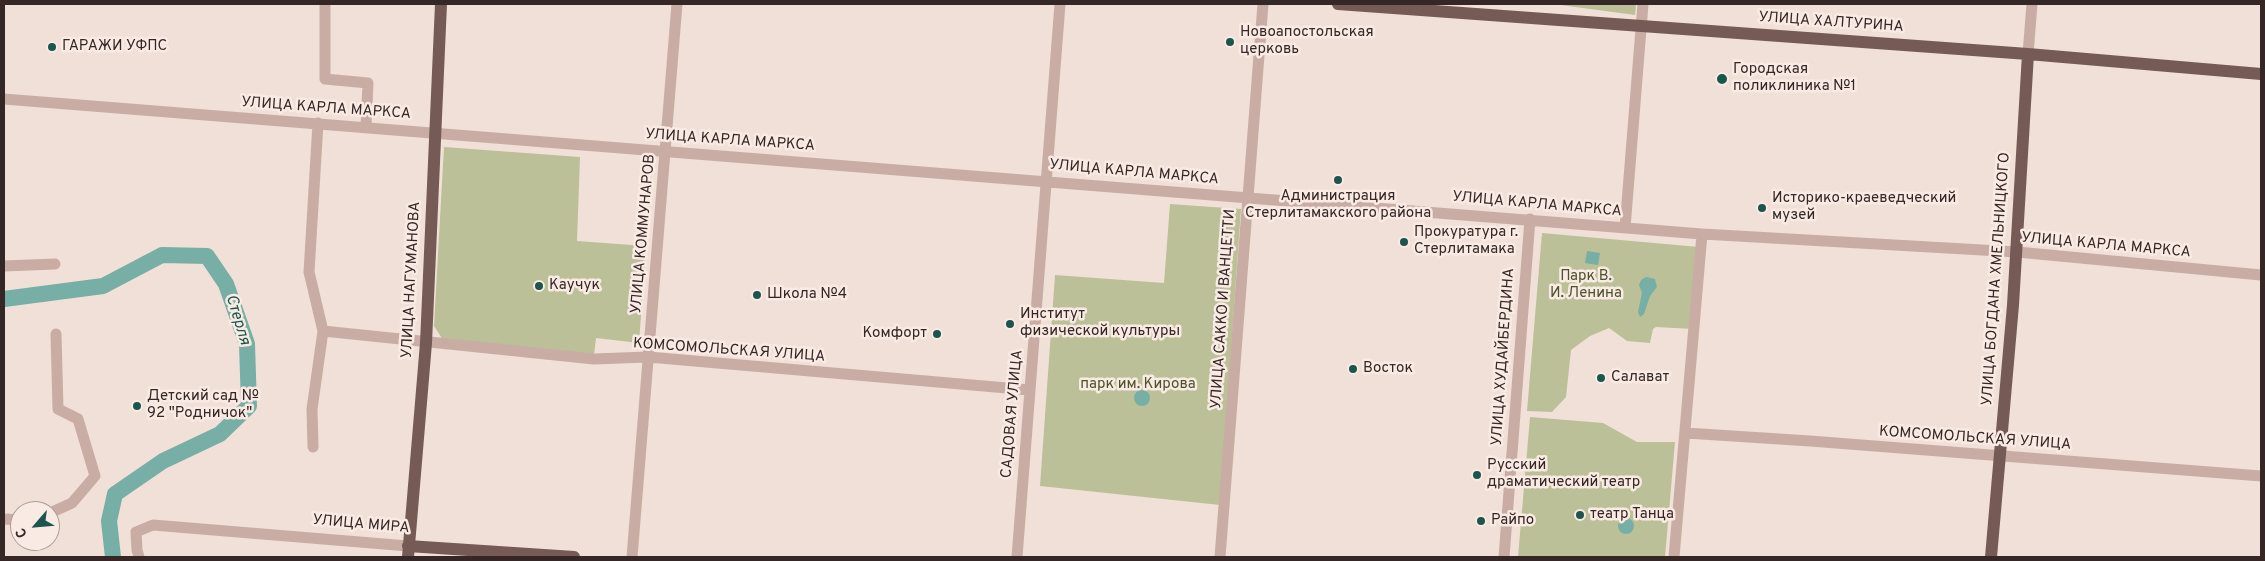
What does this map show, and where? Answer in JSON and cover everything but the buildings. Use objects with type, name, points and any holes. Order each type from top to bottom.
[{"type":"main road","name":"УЛИЦА НАГУМАНОВА","points":[[408,552],[426,343],[441,4]]},
{"type":"main road","name":"УЛИЦА ХАЛТУРИНА","points":[[1338,4],[2028,54],[2261,74]]},
{"type":"main road","name":"УЛИЦА БОГДАНА ХМЕЛЬНИЦКОГО","points":[[1991,557],[2017,252],[2028,54]]},
{"type":"main road","name":"УЛИЦА МИРА","points":[[408,552],[574,557]]},
{"type":"street","points":[[325,4],[325,79],[368,84],[366,127]]},
{"type":"street","name":"УЛИЦА КОММУНАРОВ","points":[[632,557],[667,152],[677,4]]},
{"type":"street","name":"САДОВАЯ УЛИЦА","points":[[1016,557],[1048,181],[1060,4]]},
{"type":"street","name":"УЛИЦА САККО И ВАНЦЕТТИ","points":[[1220,557],[1246,197],[1263,4]]},
{"type":"street","points":[[1625,228],[1643,4]]},
{"type":"street","name":"УЛИЦА БОГДАНА ХМЕЛЬНИЦКОГО","points":[[2028,54],[2032,4]]},
{"type":"street","name":"УЛИЦА КАРЛА МАРКСА","points":[[4,99],[1702,234],[2017,252],[2261,275]]},
{"type":"street","points":[[313,447],[312,409],[322,331],[309,272],[318,123]]},
{"type":"street","name":"УЛИЦА ХУДАЙБЕРДИНА","points":[[1504,557],[1530,219]]},
{"type":"street","points":[[1674,557],[1702,234]]},
{"type":"street","points":[[4,266],[55,264]]},
{"type":"street","name":"КОМСОМОЛЬСКАЯ УЛИЦА","points":[[322,331],[594,359],[648,357],[1030,390]]},
{"type":"street","points":[[56,334],[58,409],[78,419],[94,476],[72,503],[60,508]]},
{"type":"street","name":"КОМСОМОЛЬСКАЯ УЛИЦА","points":[[1686,434],[1810,441],[2261,476]]},
{"type":"street","name":"УЛИЦА МИРА","points":[[140,557],[137,550],[136,532],[154,525],[408,552]]},
{"type":"green space","points":[[1553,4],[1636,4],[1635,15]]},
{"type":"green space","name":"Каучук","points":[[444,147],[580,157],[577,241],[646,246],[639,343],[596,338],[594,355],[445,343],[434,326]]},
{"type":"green space","name":"парк им. Кирова","points":[[1170,204],[1241,209],[1220,505],[1040,486],[1055,275],[1164,283]]},
{"type":"green space","name":"Парк В. И. Ленина","points":[[1542,233],[1699,247],[1693,329],[1656,327],[1653,329],[1650,343],[1627,341],[1609,328],[1590,336],[1571,350],[1566,397],[1552,412],[1527,411]]},
{"type":"green space","points":[[1530,417],[1603,423],[1637,442],[1675,442],[1665,557],[1518,557]]},
{"type":"water","points":[[1587,251],[1600,253],[1598,265],[1585,263]]},
{"type":"water","points":[[1646,277],[1655,279],[1657,287],[1650,296],[1644,314],[1640,317],[1638,312],[1642,293],[1639,285],[1641,280]]},
{"type":"water","points":[[1142,390],[1150,398],[1142,406],[1134,398]]},
{"type":"water","points":[[1623,518],[1629,518],[1634,523],[1632,532],[1623,534],[1618,529],[1618,523]]},
{"type":"waterway","name":"Стерля","points":[[4,299],[103,286],[162,255],[207,256],[226,284],[247,344],[249,406],[220,434],[163,461],[115,494],[109,521],[113,557]]},
{"type":"place","name":"Новоапостольская церковь","points":[[1230,42]]},
{"type":"place","name":"ГАРАЖИ УФПС","points":[[52,47]]},
{"type":"place","name":"Городская поликлиника №1","points":[[1722,79]]},
{"type":"place","name":"Администрация Стерлитамакского района","points":[[1338,180]]},
{"type":"place","name":"Историко-краеведческий музей","points":[[1762,208]]},
{"type":"place","name":"Прокуратура г. Стерлитамака","points":[[1404,242]]},
{"type":"place","name":"Каучук","points":[[539,286]]},
{"type":"place","name":"Школа №4","points":[[757,295]]},
{"type":"place","name":"Институт физической культуры","points":[[1010,324]]},
{"type":"place","name":"Комфорт","points":[[937,334]]},
{"type":"place","name":"Восток","points":[[1353,369]]},
{"type":"place","name":"Салават","points":[[1601,378]]},
{"type":"place","name":"Детский сад № 92 \"Родничок\"","points":[[137,406]]},
{"type":"place","name":"Русский драматический театр","points":[[1477,475]]},
{"type":"place","name":"театр Танца","points":[[1580,515]]},
{"type":"place","name":"Райпо","points":[[1481,521]]}]
